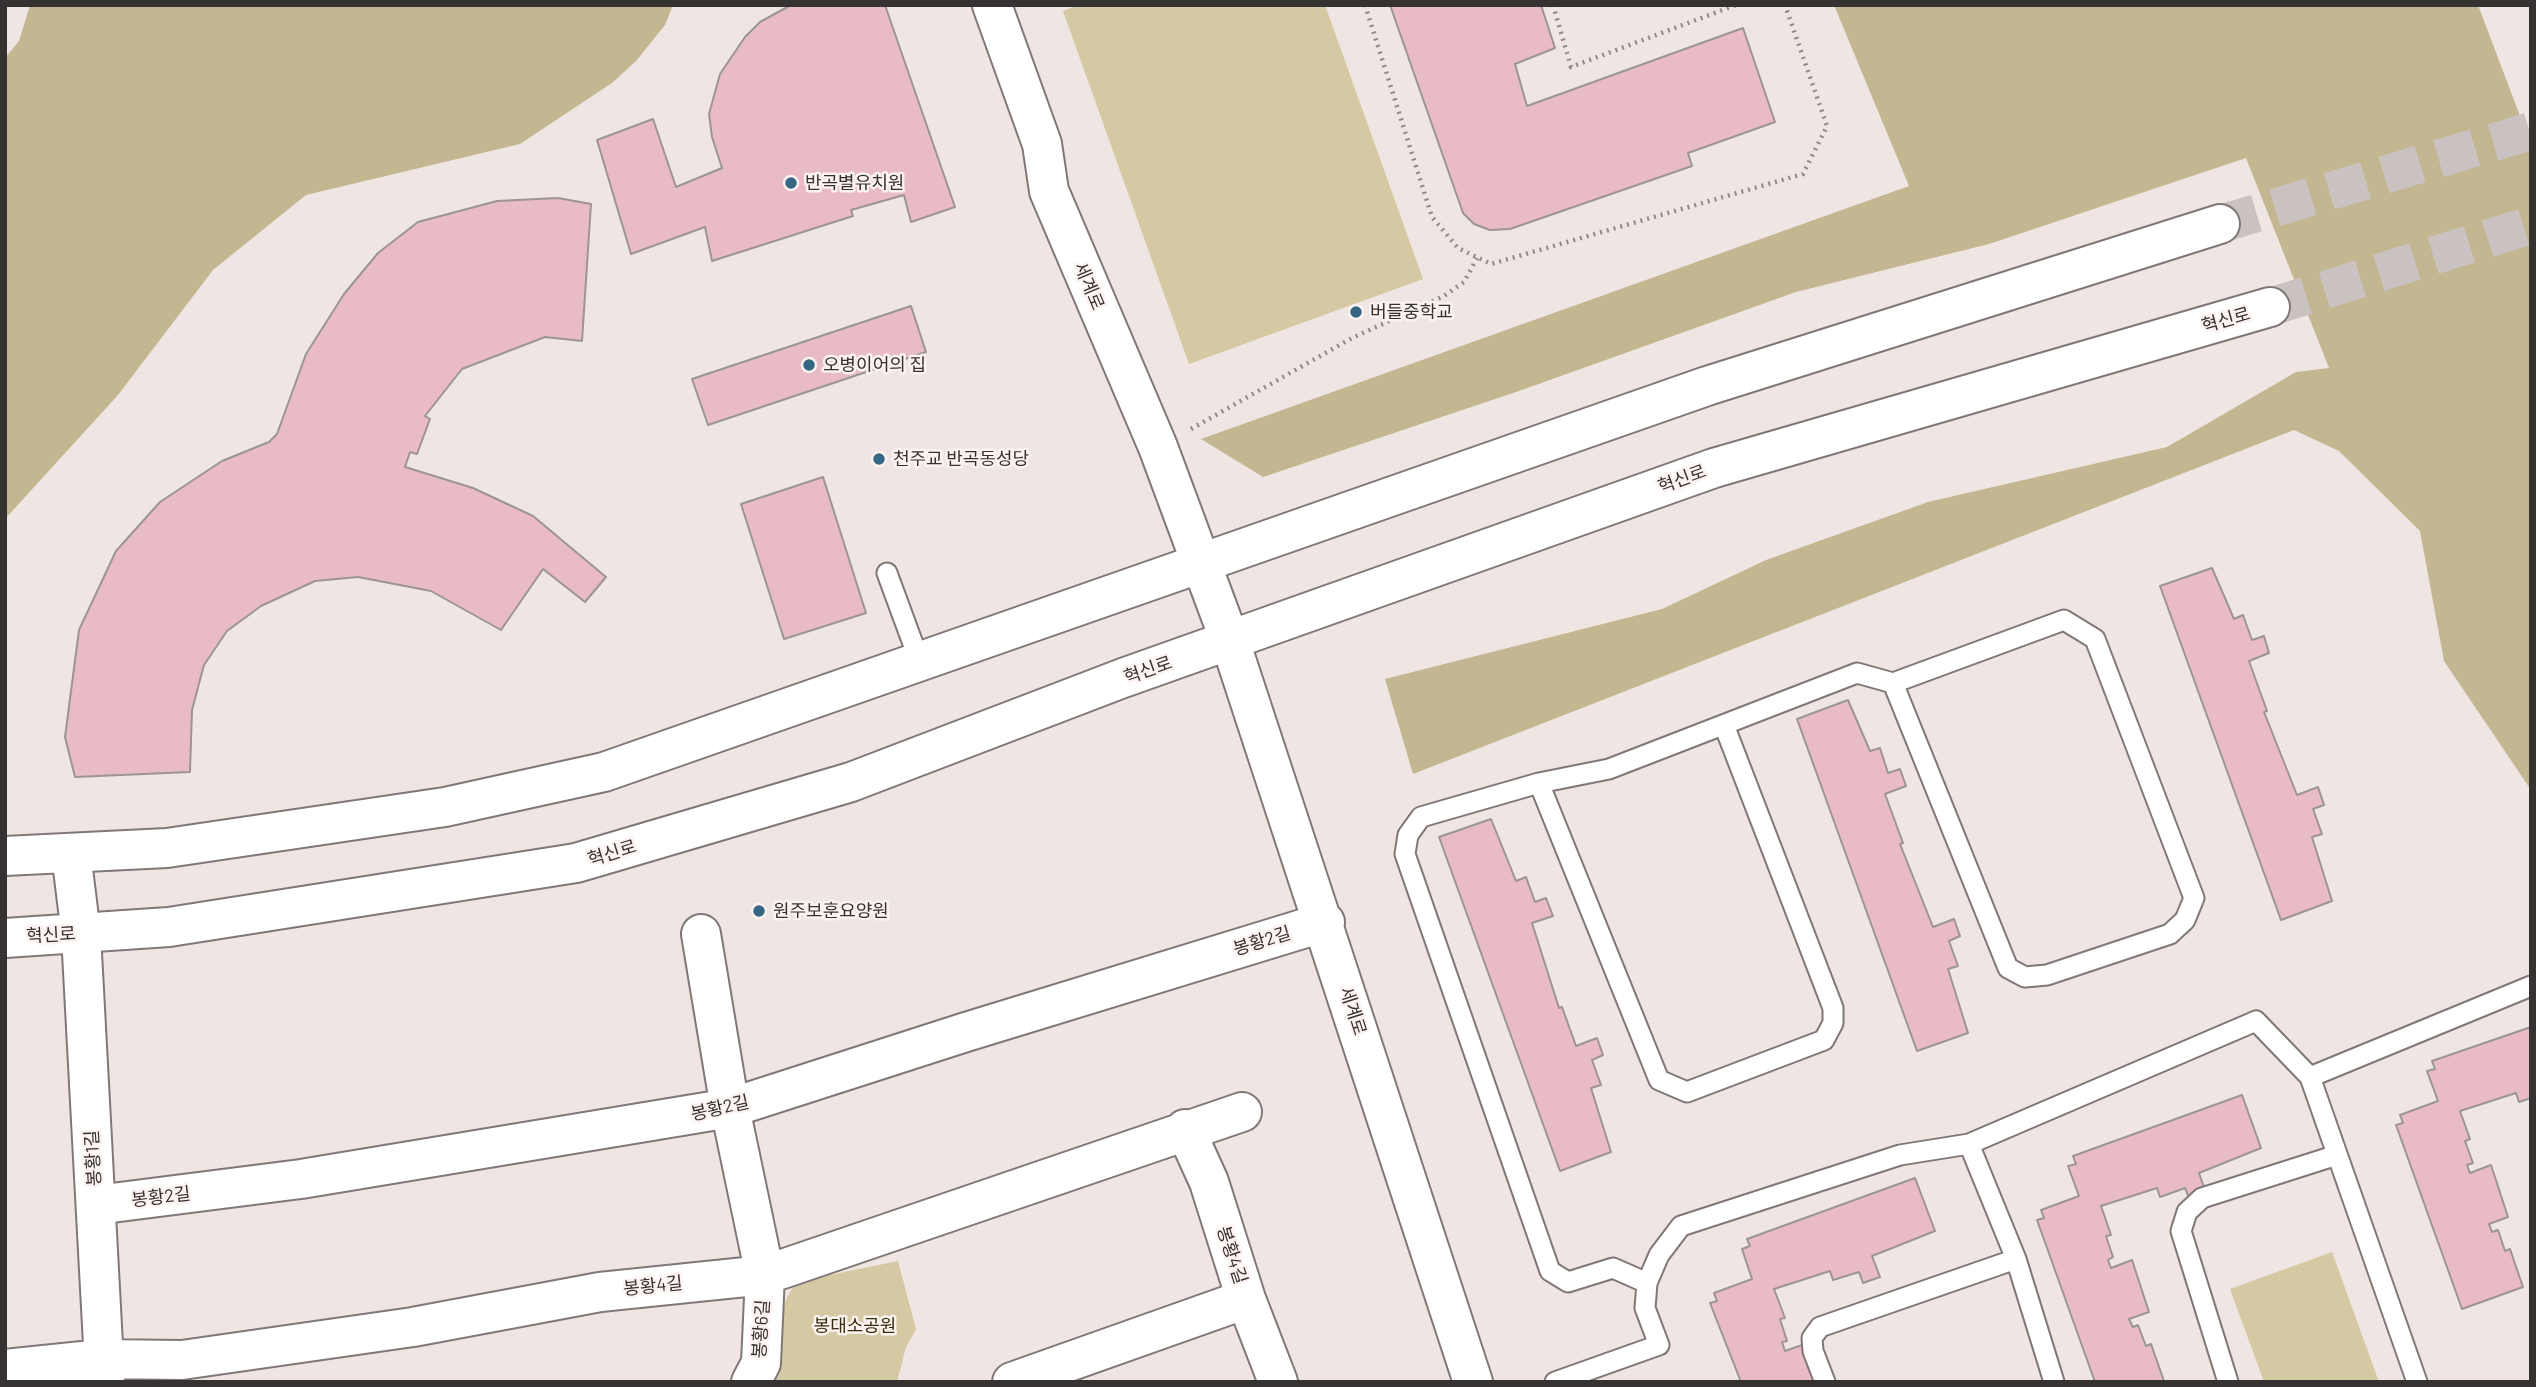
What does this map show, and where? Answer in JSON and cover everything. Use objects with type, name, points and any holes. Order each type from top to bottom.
[{"type":"street","name":"세계로","points":[[992,5],[1042,144],[1049,191],[1158,447],[1230,641],[1325,922],[1473,1382]]},
{"type":"street","points":[[5,856],[167,848],[418,811],[604,772],[1707,386],[2220,224]]},
{"type":"street","name":"혁신로","points":[[5,938],[169,927],[576,863],[851,782],[1230,641],[1714,468],[2270,307]]},
{"type":"street","name":"봉황1길","points":[[71,853],[81,934],[103,1371]]},
{"type":"street","name":"봉황2길","points":[[96,1205],[301,1180],[730,1108],[966,1032],[1325,922]]},
{"type":"street","name":"봉황6길","points":[[701,934],[730,1108],[765,1275],[761,1363],[751,1382]]},
{"type":"street","name":"봉황4길","points":[[5,1368],[103,1371],[413,1327],[600,1292],[765,1275],[1185,1129],[1242,1112]]},
{"type":"street","name":"봉황4길","points":[[1185,1129],[1209,1182],[1246,1299],[1278,1382]]},
{"type":"street","points":[[1012,1382],[1246,1299]]},
{"type":"lane","points":[[887,573],[919,660]]},
{"type":"lane","points":[[1647,1283],[1613,1268],[1568,1282],[1550,1271],[1405,854],[1408,835],[1421,817],[1539,783],[1609,769],[1857,673],[1893,683],[2064,620],[2095,639],[2194,898],[2185,920],[2170,934],[2047,975],[2025,977],[2008,968],[1893,683]]},
{"type":"lane","points":[[1539,783],[1659,1080],[1687,1093],[1824,1040],[1833,1023],[1833,1008],[1724,724]]},
{"type":"lane","points":[[2310,1077],[2531,986]]},
{"type":"lane","points":[[1555,1382],[1659,1345],[1645,1308],[1647,1283],[1659,1255],[1681,1226],[1900,1155],[1969,1144],[2256,1021],[2310,1077],[2417,1382]]},
{"type":"lane","points":[[1969,1144],[2016,1259],[2054,1382]]},
{"type":"lane","points":[[2228,1382],[2181,1231],[2187,1212],[2202,1198],[2337,1154]]},
{"type":"lane","points":[[1825,1382],[1813,1350],[1812,1338],[1820,1327],[2016,1259]]},
{"type":"path","points":[[1365,5],[1432,217],[1458,248],[1491,264],[1803,174],[1827,126],[1786,5]]},
{"type":"path","points":[[1553,5],[1572,67],[1736,5]]},
{"type":"path","points":[[1158,447],[1352,338],[1444,296],[1464,282],[1477,258]]},
{"type":"green space","points":[[1079,5],[1325,5],[1423,279],[1189,364],[1063,11]]},
{"type":"green space","points":[[2332,1252],[2379,1382],[2264,1382],[2230,1289]]},
{"type":"green space","name":"봉대소공원","points":[[898,1261],[916,1329],[906,1347],[897,1382],[766,1382],[786,1299],[793,1287],[810,1279]]},
{"type":"shaded area","points":[[30,5],[673,5],[665,25],[636,61],[612,83],[520,144],[306,195],[213,270],[118,395],[5,519],[5,58],[19,41]]},
{"type":"shaded area","points":[[1834,5],[2478,5],[2531,145],[2531,790],[2444,661],[2420,531],[2339,451],[2294,430],[1413,774],[1385,679],[1662,609],[1766,560],[1928,502],[2167,447],[2296,372],[2329,368],[2246,158],[1989,244],[1796,292],[1519,391],[1263,477],[1201,439],[1909,186]]},
{"type":"building","points":[[791,5],[885,5],[955,207],[911,222],[904,195],[851,210],[853,216],[712,261],[705,227],[631,254],[597,140],[653,119],[676,187],[722,168],[712,137],[709,114],[720,74],[745,37],[760,22]]},
{"type":"building","points":[[1390,5],[1541,5],[1555,48],[1515,64],[1527,106],[1743,28],[1775,122],[1688,153],[1692,166],[1510,229],[1490,230],[1474,224],[1463,213]]},
{"type":"building","points":[[558,198],[591,204],[582,341],[545,337],[462,369],[425,416],[430,419],[417,454],[410,452],[405,467],[473,488],[533,516],[606,577],[585,602],[543,569],[501,630],[431,591],[358,577],[315,581],[261,606],[227,631],[204,665],[192,710],[190,772],[75,777],[65,737],[79,630],[116,551],[160,502],[222,461],[269,442],[277,434],[306,354],[344,294],[378,253],[418,222],[497,201]]},
{"type":"building","name":"오병이어의 집","points":[[911,306],[926,352],[708,425],[692,379]]},
{"type":"building","points":[[823,477],[866,613],[784,639],[741,504]]},
{"type":"building","points":[[2212,568],[2234,619],[2243,615],[2252,640],[2264,636],[2269,653],[2249,661],[2267,711],[2264,712],[2297,795],[2318,787],[2324,805],[2313,809],[2322,834],[2312,837],[2332,901],[2281,920],[2160,586]]},
{"type":"building","points":[[1848,700],[1870,751],[1880,748],[1888,773],[1900,769],[1906,786],[1885,794],[1903,843],[1900,844],[1933,927],[1954,919],[1960,936],[1949,941],[1958,966],[1948,969],[1968,1033],[1917,1051],[1797,719]]},
{"type":"building","points":[[1491,819],[1516,881],[1526,877],[1535,902],[1546,898],[1553,916],[1532,923],[1559,1008],[1562,1007],[1576,1046],[1597,1038],[1603,1055],[1592,1060],[1601,1085],[1591,1088],[1611,1152],[1560,1171],[1439,837]]},
{"type":"building","points":[[2531,1027],[2531,1098],[2519,1102],[2516,1093],[2460,1111],[2470,1139],[2465,1141],[2473,1163],[2467,1165],[2470,1173],[2491,1165],[2508,1217],[2489,1224],[2492,1232],[2498,1230],[2505,1251],[2510,1249],[2523,1287],[2462,1309],[2396,1125],[2403,1123],[2400,1115],[2438,1101],[2427,1071],[2435,1069],[2432,1061]]},
{"type":"building","points":[[2242,1095],[2261,1148],[2199,1173],[2206,1193],[2190,1200],[2185,1188],[2160,1197],[2157,1188],[2101,1206],[2111,1235],[2106,1236],[2113,1257],[2108,1260],[2111,1268],[2132,1260],[2149,1312],[2129,1319],[2133,1327],[2138,1325],[2146,1346],[2151,1344],[2164,1381],[2095,1382],[2037,1220],[2044,1218],[2041,1210],[2079,1196],[2068,1166],[2076,1164],[2073,1156]]},
{"type":"building","points":[[1915,1178],[1935,1231],[1872,1256],[1880,1277],[1863,1283],[1859,1272],[1833,1280],[1830,1271],[1774,1289],[1785,1318],[1780,1319],[1787,1341],[1782,1342],[1785,1351],[1805,1344],[1818,1382],[1741,1382],[1710,1303],[1717,1301],[1714,1293],[1752,1279],[1742,1249],[1750,1246],[1747,1239]]},
{"type":"tunnel","points":[[2220,224],[2531,131]]},
{"type":"tunnel","points":[[2270,307],[2531,225]]},
{"type":"place","name":"반곡별유치원","points":[[791,183]]},
{"type":"place","name":"버들중학교","points":[[1356,312]]},
{"type":"place","name":"오병이어의 집","points":[[809,365]]},
{"type":"place","name":"천주교 반곡동성당","points":[[879,459]]},
{"type":"place","name":"원주보훈요양원","points":[[759,911]]}]
